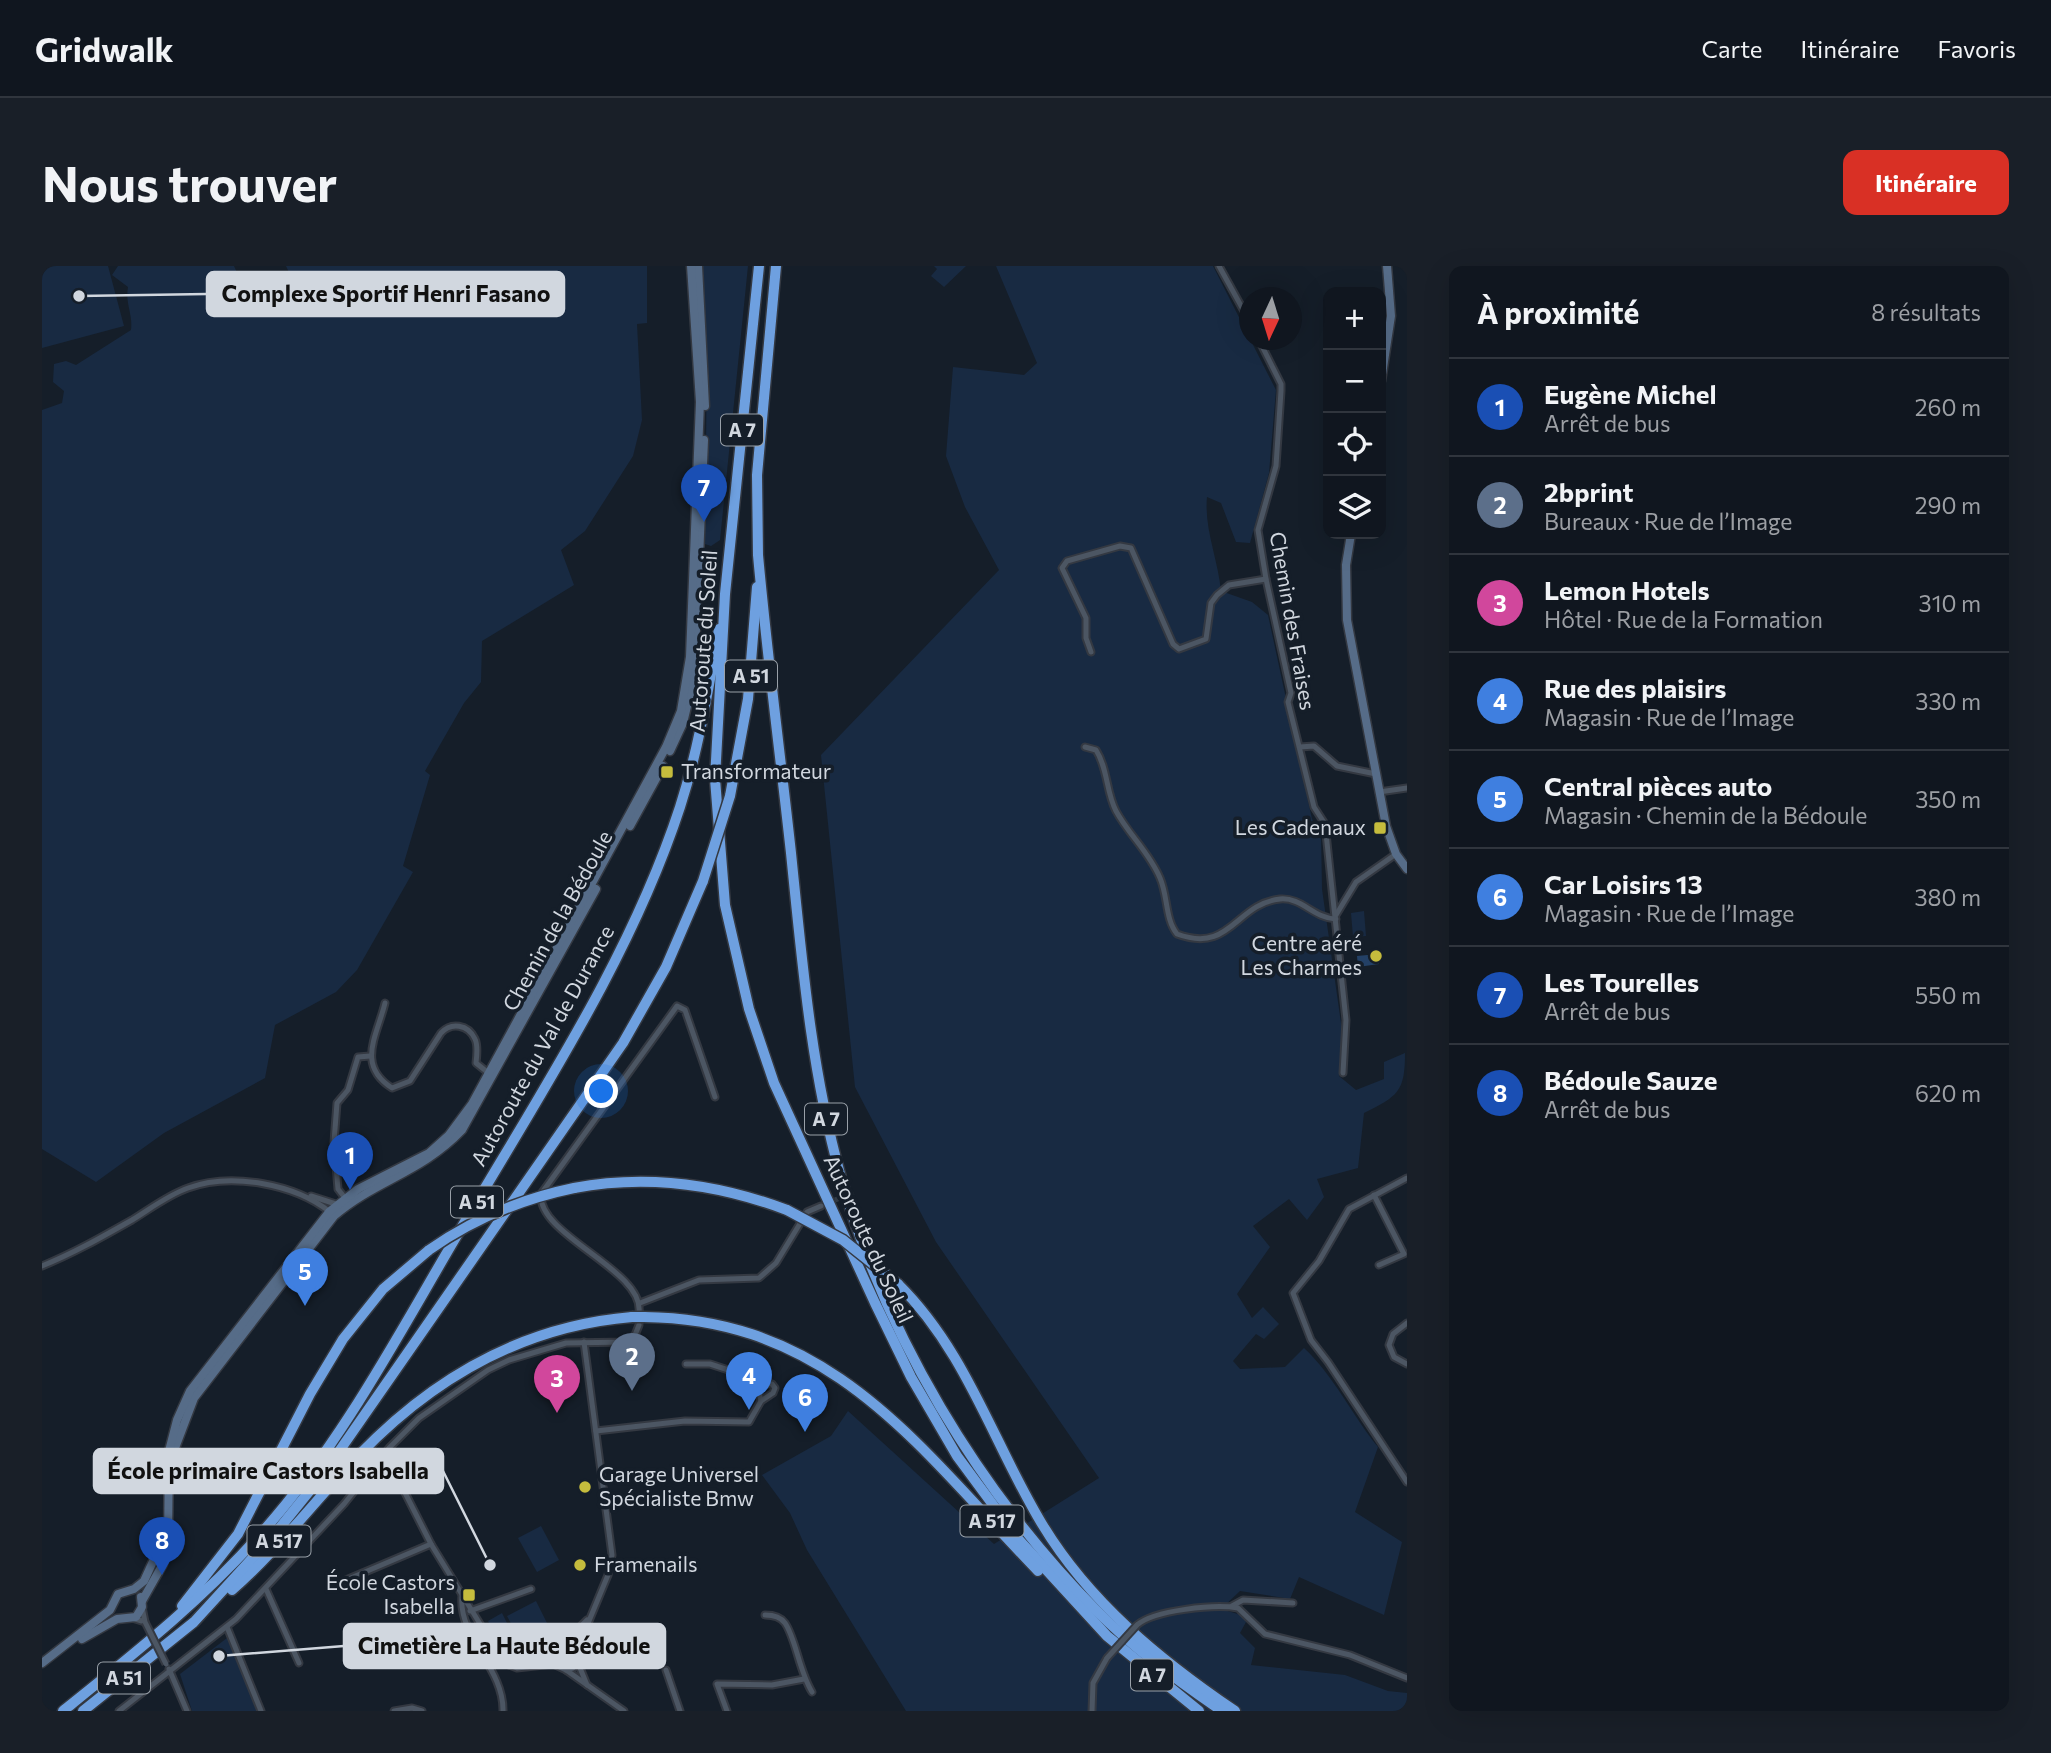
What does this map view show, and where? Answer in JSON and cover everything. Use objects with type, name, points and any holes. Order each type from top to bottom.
[{"type":"highway","name":"Autoroute du Soleil","points":[[759,266],[725,594],[715,750],[720,861],[736,958],[767,1063],[875,1303],[936,1422],[1003,1520],[1107,1636],[1199,1711]]},
{"type":"highway","name":"Autoroute du Soleil","points":[[776,266],[757,475],[758,555],[810,1035],[829,1131],[861,1238],[896,1321],[937,1399],[996,1492],[1027,1533],[1096,1611],[1135,1646],[1222,1711]]},
{"type":"highway","name":"A 51","points":[[83,1711],[194,1622],[278,1530],[320,1479],[600,1077],[659,981],[703,881],[730,796],[748,699],[758,555]]},
{"type":"highway","name":"Autoroute du Val de Durance","points":[[62,1711],[159,1634],[246,1550],[314,1467],[399,1336],[598,992],[640,909],[671,832],[692,768],[708,699],[725,594]]},
{"type":"highway","name":"A 517","points":[[62,1711],[157,1630],[208,1575],[254,1507],[337,1347],[383,1289],[429,1250],[502,1209],[574,1188],[630,1181],[718,1188],[787,1210],[843,1240],[898,1284],[930,1320],[958,1359],[1028,1500],[1065,1559],[1120,1622],[1235,1711]]},
{"type":"highway","name":"A 517","points":[[194,1622],[238,1584],[359,1455],[433,1390],[484,1358],[527,1338],[577,1324],[638,1318],[714,1324],[762,1338],[817,1363],[850,1384],[909,1433],[1051,1585],[1107,1636]]},
{"type":"street","name":"Chemin de la Bédoule","points":[[142,1604],[166,1555],[170,1517],[170,1472],[177,1441],[194,1398],[331,1214],[342,1203],[421,1166],[446,1147],[472,1116],[491,1075],[653,774],[681,711],[690,657],[700,402],[691,266]]},
{"type":"street","name":"Chemin de la Bédoule","points":[[491,1075],[657,777],[683,723],[690,699],[697,645],[705,401],[698,266]]},
{"type":"street","points":[[1219,266],[1239,302]]},
{"type":"street","points":[[1386,350],[1391,316],[1387,266]]},
{"type":"street","name":"Chemin des Fraises","points":[[1263,350],[1281,391],[1276,466],[1258,530],[1265,579],[1291,693],[1288,702],[1314,807],[1325,824],[1347,1029],[1343,1073]]},
{"type":"street","points":[[1350,539],[1346,565],[1347,620],[1386,826],[1396,854],[1407,869]]},
{"type":"street","points":[[1091,653],[1086,638],[1086,618],[1062,568],[1067,561],[1120,546],[1131,548],[1173,644],[1179,649],[1206,639],[1211,603],[1225,587],[1265,579]]},
{"type":"street","points":[[1300,747],[1314,746],[1337,766],[1376,774]]},
{"type":"street","points":[[1085,747],[1096,750],[1101,758],[1115,810],[1153,863],[1167,898],[1170,922],[1177,934],[1206,940],[1214,938],[1222,935],[1238,918],[1279,899],[1301,904],[1322,918],[1336,917],[1356,883],[1396,854]]},
{"type":"street","points":[[1379,792],[1407,788]]},
{"type":"street","points":[[384,1003],[370,1056],[371,1064],[385,1084],[392,1088],[402,1087],[410,1081],[441,1033],[447,1026],[456,1025],[470,1031],[477,1041],[477,1063],[491,1075]]},
{"type":"street","points":[[119,1711],[227,1628],[419,1418],[488,1370],[533,1350],[584,1342],[627,1342],[635,1335],[640,1303],[629,1284],[591,1255],[550,1216],[541,1204],[541,1194],[677,1006],[685,1010],[715,1097]]},
{"type":"street","points":[[42,1266],[85,1248],[192,1186],[241,1182],[342,1203],[338,1189],[334,1142],[337,1103],[348,1090],[358,1057],[370,1056]]},
{"type":"street","points":[[1407,1178],[1349,1209],[1319,1261],[1293,1293],[1318,1353],[1328,1362],[1407,1482]]},
{"type":"street","points":[[301,1195],[318,1201],[331,1214]]},
{"type":"street","points":[[1374,1195],[1404,1254],[1379,1265]]},
{"type":"street","points":[[640,1303],[699,1280],[760,1278],[776,1263],[806,1213],[821,1206]]},
{"type":"street","points":[[1407,1323],[1393,1334],[1389,1345],[1394,1357],[1407,1364]]},
{"type":"street","points":[[566,1670],[581,1658],[579,1645],[587,1620],[612,1562],[584,1342]]},
{"type":"street","points":[[596,1431],[685,1421],[747,1423],[761,1401],[773,1393],[775,1388],[772,1384],[760,1383],[751,1376],[710,1364],[686,1364]]},
{"type":"street","points":[[760,1383],[761,1401]]},
{"type":"street","points":[[379,1462],[395,1473],[431,1544],[504,1663],[517,1668],[553,1664],[566,1670],[624,1711]]},
{"type":"street","name":"Chemin de la Bédoule","points":[[130,1590],[144,1581],[153,1565],[170,1517]]},
{"type":"street","points":[[346,1580],[431,1544]]},
{"type":"street","points":[[266,1588],[299,1663]]},
{"type":"street","points":[[470,1611],[502,1597],[531,1589]]},
{"type":"street","points":[[42,1664],[94,1624],[113,1604],[118,1594],[130,1590],[138,1594],[145,1622],[187,1711]]},
{"type":"street","points":[[462,1596],[462,1614],[502,1692],[503,1711]]},
{"type":"street","points":[[1232,1607],[1243,1600],[1293,1603]]},
{"type":"street","points":[[113,1604],[116,1613],[145,1622]]},
{"type":"street","points":[[42,1664],[92,1633],[129,1618],[142,1604]]},
{"type":"street","points":[[1092,1711],[1093,1683],[1107,1658],[1146,1618],[1160,1614],[1232,1607],[1243,1611],[1265,1634],[1350,1655],[1407,1678]]},
{"type":"street","points":[[765,1615],[777,1617],[786,1625],[811,1692]]},
{"type":"street","points":[[517,1668],[537,1660],[550,1650],[557,1640],[569,1638],[587,1620]]},
{"type":"street","points":[[227,1628],[261,1711]]},
{"type":"street","points":[[569,1638],[579,1645]]},
{"type":"street","points":[[550,1650],[553,1664]]},
{"type":"street","points":[[578,1663],[589,1688]]},
{"type":"street","points":[[666,1670],[680,1711]]},
{"type":"street","points":[[726,1711],[717,1684],[772,1685],[804,1679]]},
{"type":"street","points":[[394,1711],[412,1708],[422,1711]]},
{"type":"shaded area","points":[[42,266],[108,266],[124,326],[42,348]]},
{"type":"shaded area","points":[[118,266],[234,266],[249,299],[299,294],[286,266],[647,266],[647,323],[637,324],[642,420],[633,456],[585,531],[561,550],[574,585],[482,641],[481,682],[464,703],[425,771],[430,775],[403,866],[413,872],[357,970],[336,992],[275,1025],[265,1078],[164,1133],[96,1182],[42,1149],[42,410],[62,403],[64,391],[53,382],[54,364],[66,361],[76,365],[131,330],[128,287],[112,275]]},
{"type":"shaded area","points":[[703,266],[748,266],[720,540],[711,546],[705,544],[707,349]]},
{"type":"shaded area","points":[[934,266],[966,266],[944,287],[931,276],[937,269]]},
{"type":"shaded area","points":[[996,266],[1213,266],[1239,317],[1239,350],[1256,350],[1276,390],[1269,473],[1250,543],[1236,542],[1221,503],[1207,497],[1209,532],[1221,591],[1252,602],[1268,615],[1312,819],[1321,833],[1322,889],[1342,1030],[1339,1076],[1356,1090],[1384,1079],[1384,1062],[1405,1053],[1405,1066],[1401,1085],[1392,1097],[1364,1113],[1358,1168],[1317,1179],[1324,1197],[1307,1220],[1289,1199],[1253,1226],[1270,1247],[1237,1294],[1252,1318],[1263,1307],[1279,1324],[1264,1339],[1256,1334],[1233,1361],[1240,1369],[1285,1367],[1304,1348],[1315,1359],[1378,1447],[1355,1512],[1402,1542],[1384,1615],[1299,1577],[1290,1599],[1240,1591],[1221,1609],[1241,1615],[1246,1622],[1240,1633],[1255,1648],[1251,1665],[1345,1675],[1388,1691],[1407,1693],[1407,1711],[906,1711],[807,1550],[790,1513],[762,1475],[831,1436],[848,1411],[994,1544],[1099,1478],[936,1242],[855,1087],[821,755],[999,570],[965,507],[946,456],[953,367],[1024,375],[1037,363]]},
{"type":"shaded area","points":[[1364,911],[1366,936],[1353,937],[1351,913]]},
{"type":"shaded area","points":[[1378,954],[1379,964],[1358,967],[1357,956]]},
{"type":"shaded area","points":[[541,1526],[559,1560],[537,1572],[518,1538]]},
{"type":"shaded area","points":[[536,1601],[552,1633],[524,1648],[507,1616]]},
{"type":"shaded area","points":[[502,1613],[513,1635],[499,1642],[488,1621]]},
{"type":"shaded area","points":[[227,1638],[258,1711],[192,1711],[180,1674]]},
{"type":"tunnel","points":[[828,1203],[854,1192]]},
{"type":"place","name":"Complexe Sportif Henri Fasano","points":[[79,296]]},
{"type":"place","name":"Les Tourelles","points":[[704,522]]},
{"type":"place","name":"Transformateur","points":[[667,772]]},
{"type":"place","name":"Les Cadenaux","points":[[1380,828]]},
{"type":"place","name":"Centre aéré Les Charmes","points":[[1376,956]]},
{"type":"place","name":"Eugène Michel","points":[[350,1190]]},
{"type":"place","name":"Central pièces auto","points":[[305,1306]]},
{"type":"place","name":"2bprint","points":[[632,1391]]},
{"type":"place","name":"Rue des plaisirs","points":[[749,1410]]},
{"type":"place","name":"Lemon Hotels","points":[[557,1413]]},
{"type":"place","name":"Car Loisirs 13","points":[[805,1432]]},
{"type":"place","name":"Garage Universel Spécialiste Bmw","points":[[585,1487]]},
{"type":"place","name":"École primaire Castors Isabella","points":[[490,1565]]},
{"type":"place","name":"Framenails","points":[[580,1565]]},
{"type":"place","name":"Bédoule Sauze","points":[[162,1575]]},
{"type":"place","name":"École Castors Isabella","points":[[469,1595]]},
{"type":"place","name":"Cimetière La Haute Bédoule","points":[[219,1656]]}]
